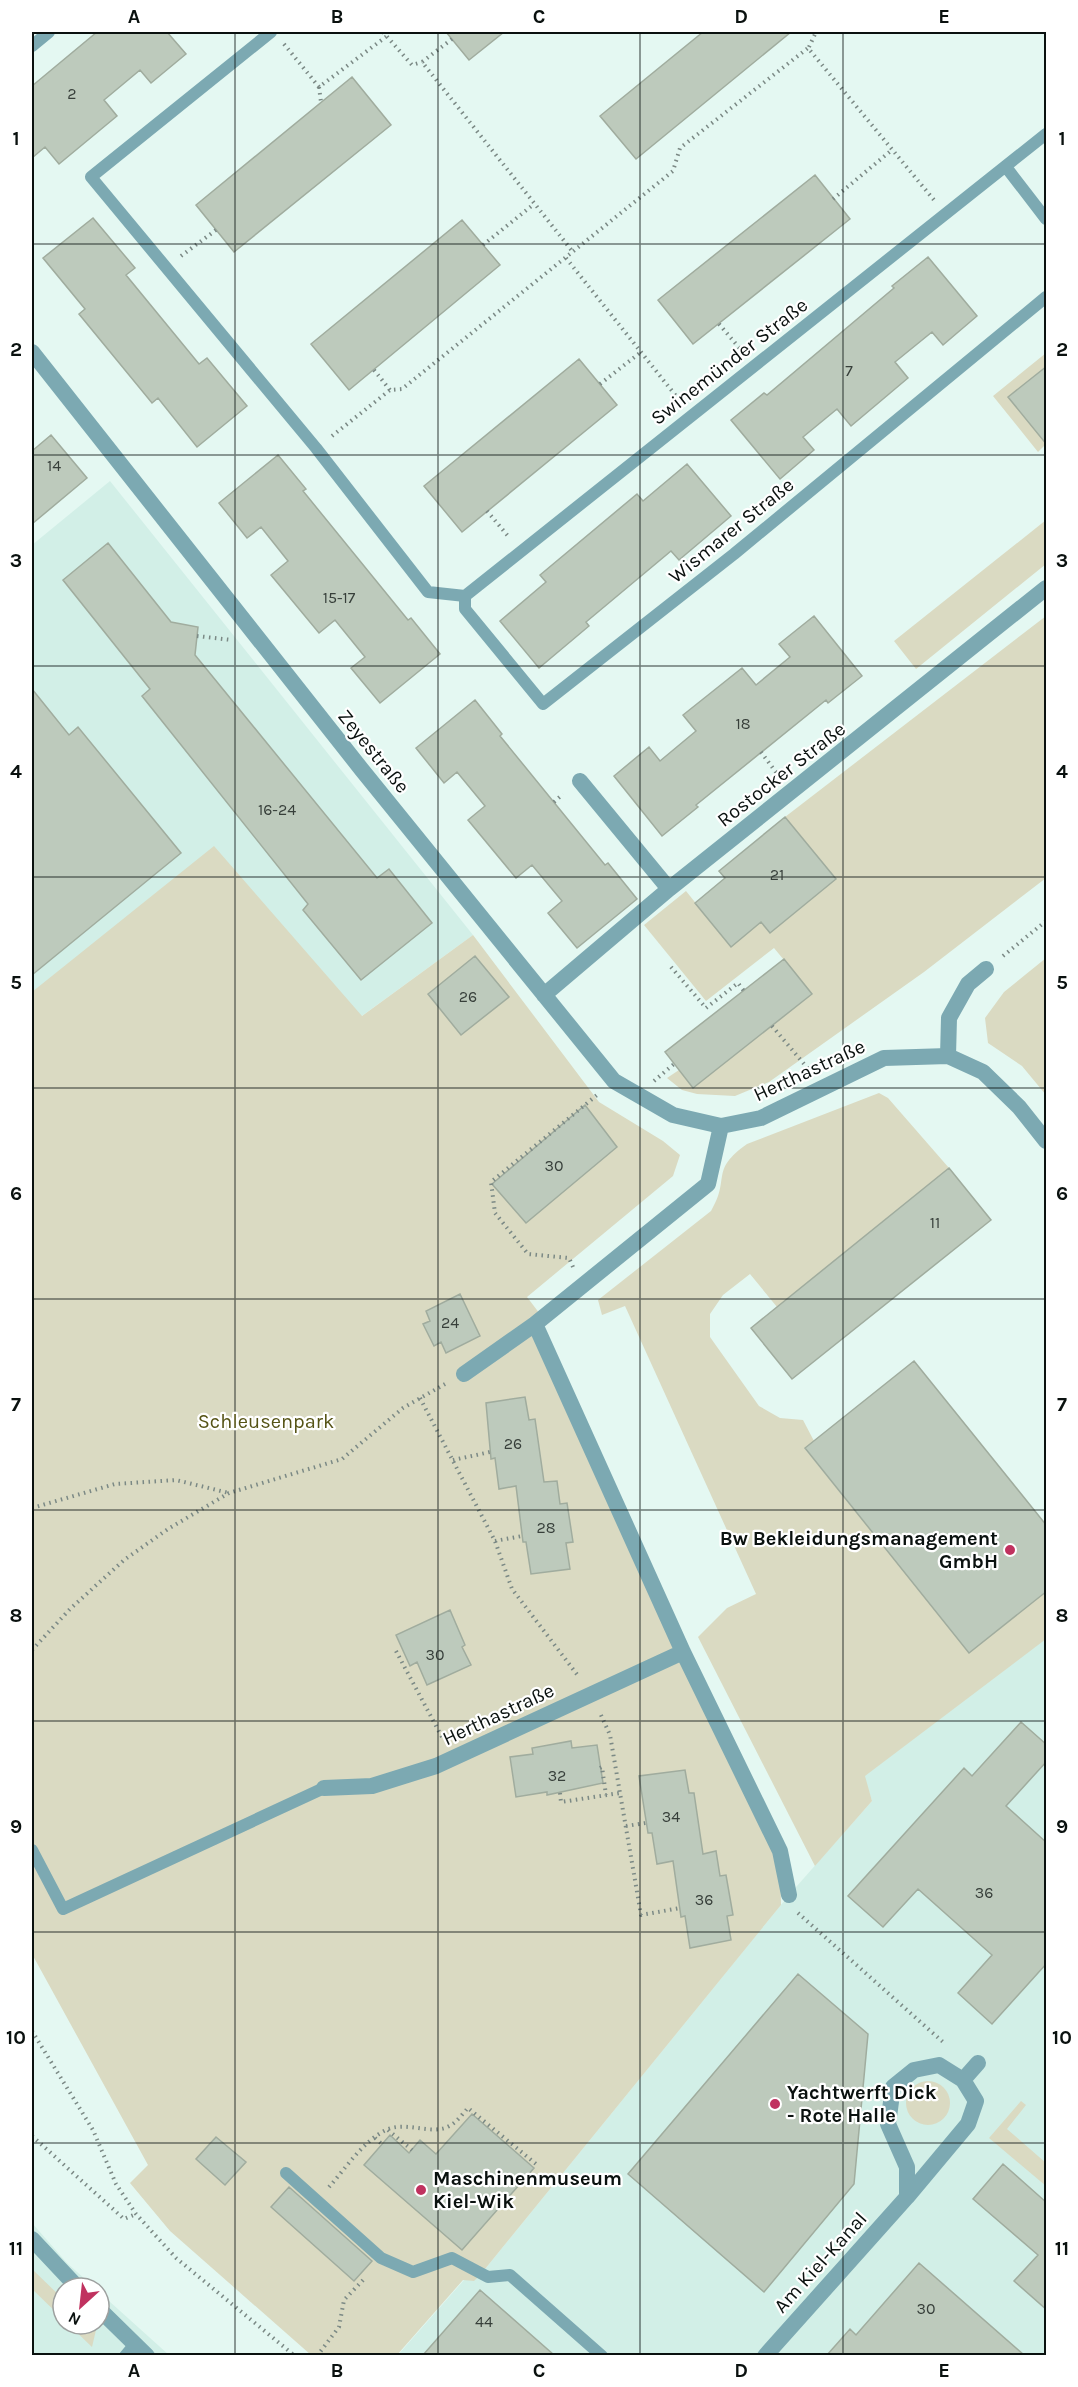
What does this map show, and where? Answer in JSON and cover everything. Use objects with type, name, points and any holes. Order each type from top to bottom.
[{"type":"street","name":"Zeyestraße","points":[[32,352],[614,1081],[673,1115],[721,1126]]},
{"type":"street","name":"Rostocker Straße","points":[[544,995],[669,889],[1047,588]]},
{"type":"street","points":[[580,781],[669,889]]},
{"type":"street","points":[[986,969],[968,984],[949,1018],[948,1056],[983,1072],[1019,1107],[1047,1141]]},
{"type":"street","name":"Herthastraße","points":[[721,1126],[761,1118],[884,1058],[948,1056]]},
{"type":"street","points":[[464,1374],[535,1324],[708,1184],[721,1126]]},
{"type":"street","points":[[535,1324],[683,1652],[780,1851],[791,1902]]},
{"type":"street","name":"Herthastraße","points":[[324,1788],[372,1786],[454,1758],[683,1652]]},
{"type":"street","points":[[907,2197],[907,2167],[888,2124],[893,2087],[914,2070],[939,2065],[971,2070]]},
{"type":"street","name":"Am Kiel-Kanal","points":[[765,2355],[907,2197],[968,2124],[976,2101],[971,2070]]},
{"type":"street","points":[[32,2239],[67,2276]]},
{"type":"street","points":[[111,2323],[136,2352]]},
{"type":"lane","points":[[32,46],[49,32]]},
{"type":"lane","points":[[272,32],[91,177],[316,448],[428,592],[465,596]]},
{"type":"lane","name":"Swinemünder Straße","points":[[465,596],[1047,134]]},
{"type":"lane","points":[[1006,167],[1047,219]]},
{"type":"lane","name":"Wismarer Straße","points":[[465,596],[465,609],[543,704],[734,554],[1047,297]]},
{"type":"lane","points":[[32,1850],[63,1909],[324,1788]]},
{"type":"lane","points":[[286,2173],[381,2258],[413,2272],[452,2258],[488,2277],[510,2275],[602,2355]]},
{"type":"path","points":[[383,32],[412,65],[422,62],[452,39]]},
{"type":"path","points":[[316,448],[390,390],[402,389],[673,171],[681,148],[808,48],[816,32]]},
{"type":"path","points":[[319,87],[387,36]]},
{"type":"path","points":[[282,41],[319,87],[321,102]]},
{"type":"path","points":[[808,48],[946,214]]},
{"type":"path","points":[[422,62],[573,252]]},
{"type":"path","points":[[833,199],[893,149]]},
{"type":"path","points":[[483,244],[534,204]]},
{"type":"path","points":[[166,267],[216,230]]},
{"type":"path","points":[[566,258],[691,416]]},
{"type":"path","points":[[719,324],[755,365]]},
{"type":"path","points":[[600,384],[641,352]]},
{"type":"path","points":[[374,370],[390,390]]},
{"type":"path","points":[[487,511],[520,551]]},
{"type":"path","points":[[986,969],[1047,921]]},
{"type":"path","points":[[671,967],[706,1008],[738,983],[744,991]]},
{"type":"path","points":[[772,1026],[824,1088]]},
{"type":"path","points":[[656,1080],[675,1064]]},
{"type":"path","points":[[582,1287],[568,1258],[528,1254],[495,1213],[491,1182],[614,1081]]},
{"type":"path","points":[[32,1650],[70,1609],[124,1560],[168,1529],[230,1493],[342,1459],[403,1408],[443,1385]]},
{"type":"path","points":[[420,1398],[495,1541],[512,1589],[563,1656]]},
{"type":"path","points":[[453,1460],[490,1452]]},
{"type":"path","points":[[32,1508],[115,1484],[176,1480],[230,1493]]},
{"type":"path","points":[[495,1541],[522,1536]]},
{"type":"path","points":[[396,1652],[454,1758]]},
{"type":"path","points":[[591,1695],[610,1735],[641,1916],[680,1908]]},
{"type":"path","points":[[600,1768],[603,1767],[606,1795]]},
{"type":"path","points":[[560,1793],[561,1802],[620,1793]]},
{"type":"path","points":[[626,1826],[646,1823]]},
{"type":"path","points":[[791,1902],[971,2070]]},
{"type":"path","points":[[32,2031],[93,2130],[116,2184],[136,2214],[176,2258],[295,2355]]},
{"type":"path","points":[[316,2200],[375,2138],[387,2130],[408,2126],[438,2129],[451,2126],[468,2108],[536,2163]]},
{"type":"path","points":[[387,2130],[412,2150]]},
{"type":"path","points":[[32,2136],[124,2219],[136,2214]]},
{"type":"path","points":[[375,2138],[382,2144]]},
{"type":"path","points":[[317,2355],[339,2326],[344,2300],[365,2278]]},
{"type":"shaded area","points":[[110,481],[473,935],[348,1026],[32,1387],[32,545]]},
{"type":"shaded area","points":[[1046,1638],[1046,2355],[397,2356],[464,2280],[481,2274],[789,1895],[872,1801],[864,1776]]},
{"type":"shaded area","points":[[32,2223],[82,2276],[51,2276],[51,2336],[111,2336],[111,2303],[169,2355],[32,2355]]},
{"type":"green space","points":[[1046,353],[1046,444],[1038,452],[993,396]]},
{"type":"green space","points":[[1046,520],[1046,564],[916,669],[894,641]]},
{"type":"green space","points":[[1046,616],[1046,878],[924,972],[769,1082],[735,1096],[697,1094],[682,1090],[667,1078],[679,1070],[693,1087],[812,994],[774,948],[706,1001],[644,925],[686,891],[731,947],[761,922],[770,933],[836,879],[785,817]]},
{"type":"green space","name":"Schleusenpark","points":[[214,846],[362,1016],[473,935],[599,1102],[663,1141],[680,1155],[673,1176],[527,1297],[543,1318],[535,1323],[780,1851],[781,1905],[481,2274],[474,2281],[463,2280],[397,2355],[311,2355],[170,2231],[130,2183],[148,2165],[32,1954],[32,992]]},
{"type":"green space","points":[[1046,958],[1046,1095],[1022,1066],[988,1043],[985,1018],[1004,992]]},
{"type":"green space","points":[[879,1093],[888,1098],[949,1168],[777,1307],[750,1274],[723,1295],[710,1314],[710,1337],[759,1406],[780,1418],[803,1420],[814,1441],[805,1449],[969,1652],[1046,1591],[1046,1639],[865,1776],[872,1801],[815,1866],[698,1637],[727,1608],[756,1594],[625,1306],[602,1315],[598,1300],[711,1211],[717,1200],[724,1168],[735,1153],[747,1144]]},
{"type":"green space","points":[[928,2081],[937,2082],[944,2087],[949,2094],[949,2112],[944,2119],[937,2124],[928,2125],[919,2124],[912,2119],[907,2112],[906,2103],[907,2094],[912,2087],[919,2082]]},
{"type":"green space","points":[[1021,2101],[1026,2105],[1007,2129],[1046,2163],[1046,2186],[989,2138]]},
{"type":"green space","points":[[32,2269],[51,2287],[51,2307],[32,2289]]},
{"type":"green space","points":[[81,2336],[95,2336],[92,2347]]},
{"type":"building","points":[[97,32],[167,32],[186,54],[151,83],[140,70],[104,100],[117,116],[59,164],[45,147],[32,158],[32,86]]},
{"type":"building","points":[[446,32],[504,32],[469,60]]},
{"type":"building","points":[[703,32],[791,32],[636,159],[600,116]]},
{"type":"building","points":[[352,77],[391,125],[234,252],[196,205]]},
{"type":"building","points":[[815,175],[850,219],[693,344],[658,300]]},
{"type":"building","points":[[93,218],[135,268],[126,275],[199,364],[207,358],[247,406],[197,447],[158,398],[152,403],[79,314],[85,309],[43,258]]},
{"type":"building","points":[[462,220],[500,265],[349,390],[311,344]]},
{"type":"building","points":[[928,257],[977,316],[943,345],[932,332],[895,362],[908,378],[851,426],[837,409],[803,437],[814,450],[780,479],[731,420],[764,393],[767,395]]},
{"type":"building","points":[[579,359],[617,405],[462,532],[424,486]]},
{"type":"building","points":[[1047,366],[1047,445],[1008,397]]},
{"type":"building","points":[[51,435],[87,478],[32,524],[32,451]]},
{"type":"building","points":[[278,455],[306,489],[303,491],[408,620],[411,618],[440,654],[380,703],[351,668],[365,657],[335,620],[319,633],[271,575],[288,561],[261,527],[247,538],[219,503]]},
{"type":"building","points":[[687,464],[731,516],[679,560],[671,551],[586,622],[589,626],[539,668],[500,621],[546,582],[540,575],[637,494],[643,501]]},
{"type":"building","points":[[108,543],[171,622],[198,627],[195,655],[377,878],[389,869],[432,923],[361,980],[303,910],[308,904],[142,696],[150,689],[63,580]]},
{"type":"building","points":[[814,616],[862,676],[828,703],[826,700],[696,805],[698,807],[662,836],[614,776],[649,747],[660,761],[696,731],[683,715],[742,668],[756,685],[790,657],[779,644]]},
{"type":"building","points":[[32,689],[69,735],[78,727],[181,853],[32,975]]},
{"type":"building","points":[[475,700],[502,734],[500,736],[605,865],[608,863],[637,899],[577,948],[548,913],[562,901],[532,865],[516,878],[468,820],[485,806],[457,772],[444,783],[416,748]]},
{"type":"building","points":[[785,817],[836,879],[770,933],[761,922],[731,947],[695,903],[725,878],[719,871]]},
{"type":"building","points":[[475,956],[509,997],[461,1035],[428,994]]},
{"type":"building","points":[[784,959],[812,994],[693,1088],[665,1052]]},
{"type":"building","points":[[585,1105],[617,1147],[526,1223],[492,1184]]},
{"type":"building","points":[[949,1168],[991,1220],[792,1379],[751,1328]]},
{"type":"building","points":[[460,1294],[480,1336],[446,1353],[441,1342],[434,1346],[423,1324],[430,1321],[426,1311]]},
{"type":"building","points":[[914,1361],[1047,1526],[1047,1591],[969,1653],[805,1448]]},
{"type":"building","points":[[525,1397],[529,1420],[535,1419],[544,1482],[557,1481],[560,1504],[567,1503],[573,1542],[566,1543],[570,1569],[531,1574],[526,1542],[523,1542],[516,1486],[499,1489],[495,1458],[491,1459],[486,1403]]},
{"type":"building","points":[[450,1610],[465,1645],[462,1647],[471,1665],[427,1685],[417,1662],[410,1666],[396,1635]]},
{"type":"building","points":[[1021,1722],[1047,1745],[1047,1761],[1006,1806],[1047,1843],[1047,1963],[992,2024],[958,1993],[992,1955],[918,1889],[883,1927],[848,1896],[964,1768],[972,1776]]},
{"type":"building","points":[[571,1741],[572,1748],[597,1745],[603,1783],[547,1795],[547,1792],[516,1797],[510,1757],[533,1754],[532,1748]]},
{"type":"building","points":[[685,1770],[689,1793],[694,1793],[703,1854],[716,1851],[720,1876],[726,1875],[733,1915],[727,1916],[731,1940],[690,1948],[685,1916],[681,1917],[673,1861],[657,1864],[652,1833],[648,1833],[639,1776]]},
{"type":"building","name":"Yachtwerft Dick - Rote Halle","points":[[798,1974],[868,2034],[854,2184],[764,2292],[628,2174]]},
{"type":"building","points":[[472,2114],[534,2168],[462,2250],[364,2165],[390,2135],[409,2153],[420,2140],[436,2154]]},
{"type":"building","points":[[216,2137],[246,2162],[225,2185],[196,2159]]},
{"type":"building","points":[[1003,2164],[1047,2203],[1047,2310],[1014,2281],[1038,2255],[973,2199]]},
{"type":"building","points":[[289,2187],[372,2261],[354,2281],[271,2207]]},
{"type":"building","points":[[919,2263],[1024,2355],[827,2355],[850,2329],[856,2335]]},
{"type":"building","points":[[480,2290],[554,2355],[423,2355]]},
{"type":"place","name":"Bw Bekleidungsmanagement GmbH","points":[[1010,1550]]},
{"type":"place","name":"Yachtwerft Dick - Rote Halle","points":[[775,2104]]},
{"type":"place","name":"Maschinenmuseum Kiel-Wik","points":[[421,2190]]}]
